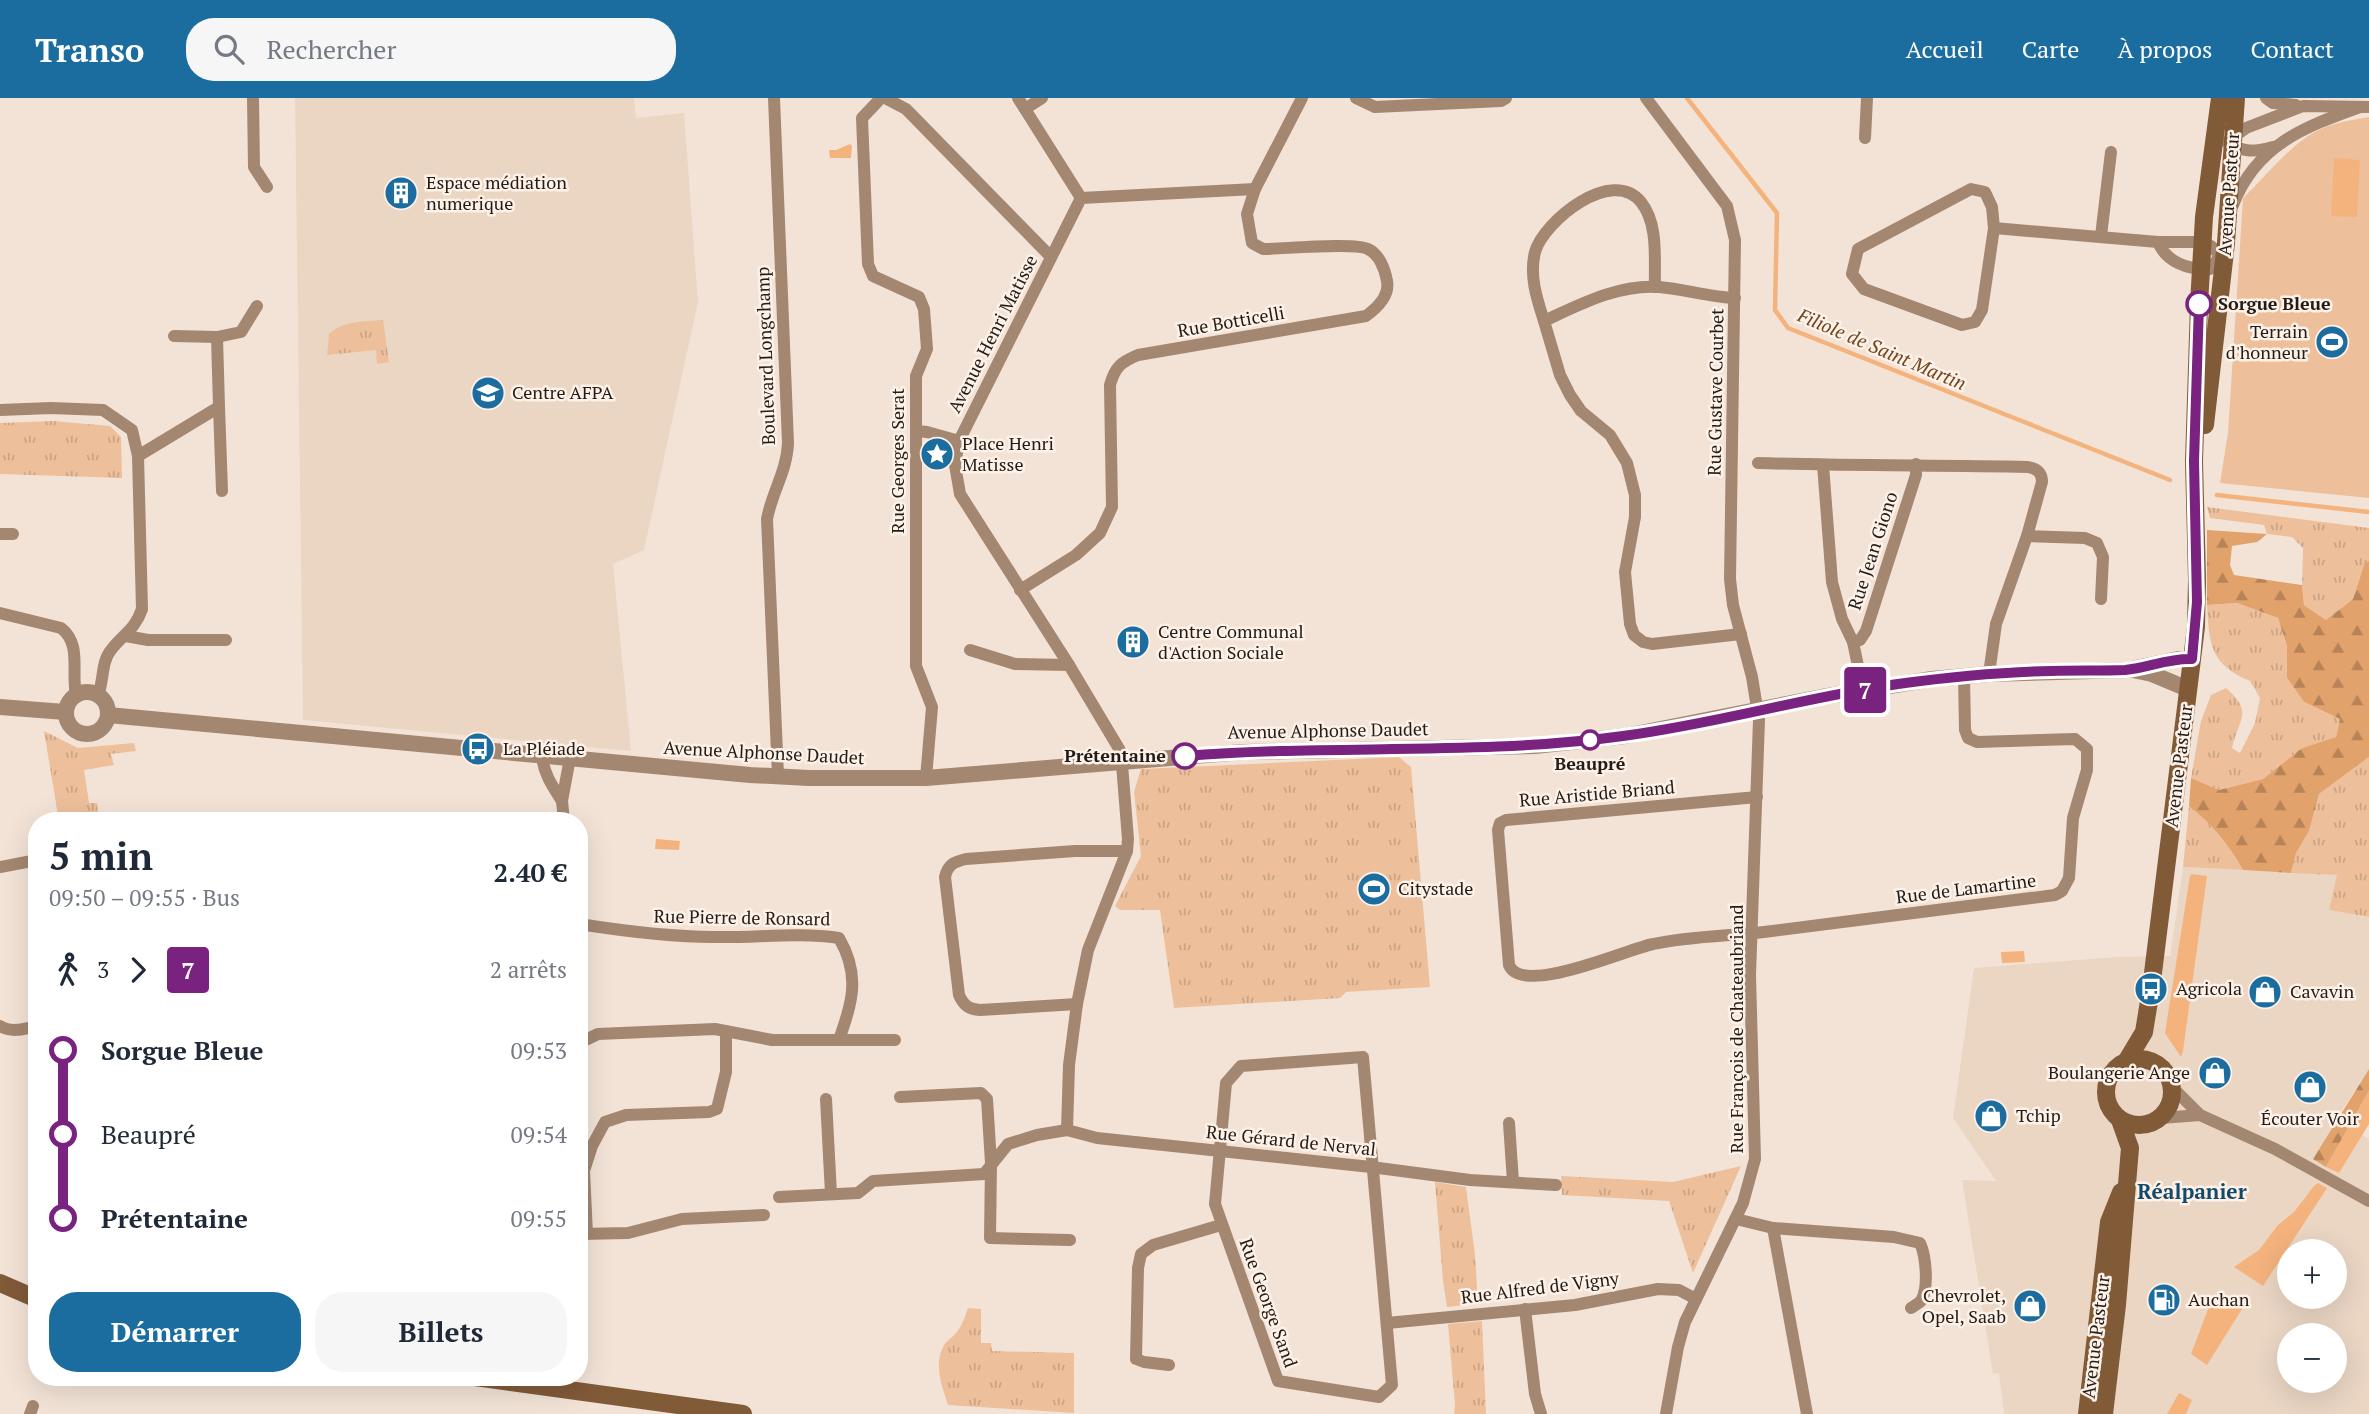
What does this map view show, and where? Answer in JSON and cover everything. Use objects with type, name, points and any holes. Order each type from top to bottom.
[{"type":"main road","name":"Avenue Pasteur","points":[[2126,1062],[2144,1032],[2160,933],[2192,659],[2197,602],[2194,461],[2201,270],[2220,98]]},
{"type":"main road","name":"Avenue Pasteur","points":[[2195,498],[2227,219],[2236,98]]},
{"type":"main road","name":"Avenue Pasteur","points":[[2144,1032],[2155,1063]]},
{"type":"main road","points":[[2146,1060],[2155,1063],[2164,1071],[2174,1089],[2168,1110],[2154,1121],[2139,1126],[2120,1120],[2110,1109],[2106,1094],[2110,1076],[2126,1062],[2146,1060]]},
{"type":"main road","name":"Avenue Pasteur","points":[[2104,1414],[2117,1305],[2130,1148],[2120,1120]]},
{"type":"main road","name":"Avenue Pasteur","points":[[2130,1148],[2154,1121]]},
{"type":"main road","name":"Avenue Pasteur","points":[[2087,1414],[2109,1223],[2126,1179]]},
{"type":"main road","points":[[0,1283],[28,1295]]},
{"type":"main road","points":[[545,1386],[743,1414]]},
{"type":"street","points":[[253,98],[254,167],[267,187]]},
{"type":"street","name":"Boulevard Longchamp","points":[[774,98],[788,443],[785,470],[771,500],[767,519],[778,776]]},
{"type":"street","points":[[883,98],[906,109],[1051,257]]},
{"type":"street","name":"Rue Georges Serat","points":[[883,98],[862,118],[868,264],[873,276],[919,296],[924,309],[927,349],[916,376],[916,666],[932,707],[926,778]]},
{"type":"street","points":[[1042,98],[1021,104],[1081,198],[1255,189],[1302,98]]},
{"type":"street","points":[[1356,98],[1375,107],[1501,102],[1506,98]]},
{"type":"street","name":"Rue Gustave Courbet","points":[[1646,98],[1727,206],[1735,240],[1730,579],[1732,605],[1758,710]]},
{"type":"street","points":[[1865,138],[1867,98]]},
{"type":"street","points":[[2220,98],[2221,130],[2231,141],[2249,151],[2277,145]]},
{"type":"street","points":[[2266,98],[2273,103],[2303,106],[2365,107]]},
{"type":"street","points":[[2211,162],[2246,128],[2303,106]]},
{"type":"street","points":[[2227,219],[2239,188],[2252,169],[2277,145],[2310,125],[2365,107]]},
{"type":"street","points":[[2101,236],[2111,152]]},
{"type":"street","name":"Rue Botticelli","points":[[1020,590],[1076,555],[1100,533],[1112,507],[1111,385],[1114,370],[1122,362],[1138,355],[1366,316],[1385,296],[1389,287],[1385,270],[1368,248],[1351,246],[1263,249],[1252,243],[1247,214],[1255,189]]},
{"type":"street","points":[[1971,189],[1985,192],[1992,207],[1994,228],[1982,310],[1975,322],[1962,325],[1864,289],[1852,274],[1858,249],[1971,189]]},
{"type":"street","points":[[1655,286],[1654,242],[1647,214],[1641,202],[1621,190],[1604,191],[1587,198],[1551,225],[1540,239],[1535,254],[1533,284],[1560,375],[1581,411],[1610,435],[1627,463],[1635,495],[1634,530],[1625,572],[1630,624],[1634,635],[1652,645],[1741,634]]},
{"type":"street","name":"Avenue Henri Matisse","points":[[1081,198],[959,441],[955,465],[960,494],[1121,752],[1128,851]]},
{"type":"street","points":[[1994,228],[2158,242],[2203,242],[2223,255],[2210,269],[2201,270],[2169,259],[2158,242]]},
{"type":"street","points":[[1544,321],[1605,295],[1655,286],[1735,298]]},
{"type":"street","points":[[174,336],[217,337],[241,332],[257,306]]},
{"type":"street","points":[[217,337],[222,491]]},
{"type":"street","points":[[138,456],[219,407]]},
{"type":"street","points":[[0,410],[103,410],[132,430],[138,456],[142,609],[137,623],[110,651],[98,695]]},
{"type":"street","points":[[916,431],[959,441]]},
{"type":"street","points":[[1758,463],[1916,464],[2036,469],[2042,475],[2042,482],[2027,536],[1996,624],[1989,674]]},
{"type":"street","name":"Rue Jean Giono","points":[[1853,642],[1860,640],[1866,631],[1916,475],[1916,464]]},
{"type":"street","points":[[1823,465],[1832,582],[1842,619],[1853,642],[1863,690]]},
{"type":"street","points":[[2027,536],[2085,538],[2097,543],[2103,557],[2101,598]]},
{"type":"street","points":[[0,613],[61,628],[68,634],[74,651],[76,695]]},
{"type":"street","points":[[126,636],[148,640],[226,640]]},
{"type":"street","points":[[970,650],[1015,664],[1069,665]]},
{"type":"street","name":"Avenue Alphonse Daudet","points":[[2127,670],[2168,660],[2192,659]]},
{"type":"street","name":"Avenue Alphonse Daudet","points":[[108,715],[778,776],[926,778],[1243,752],[1535,746],[1625,736],[1863,690],[1989,674],[2127,670],[2152,674],[2188,689]]},
{"type":"street","name":"Rue de Lamartine","points":[[1752,933],[2055,895],[2062,891],[2069,878],[2073,818],[2087,770],[2087,749],[2075,739],[1977,742],[1968,738],[1965,730],[1964,676]]},
{"type":"street","points":[[91,692],[98,695],[108,707],[108,715],[101,730],[85,735],[70,727],[65,712],[71,699],[76,695],[91,692]]},
{"type":"street","points":[[0,707],[65,712]]},
{"type":"street","name":"Rue François de Chateaubriand","points":[[1666,1414],[1685,1322],[1736,1219],[1751,1181],[1755,1159],[1751,1017],[1758,710]]},
{"type":"street","points":[[542,755],[547,776],[562,802]]},
{"type":"street","points":[[563,812],[562,802],[570,758]]},
{"type":"street","name":"Rue Aristide Briand","points":[[1752,933],[1655,943],[1556,974],[1517,975],[1511,971],[1509,965],[1498,830],[1500,823],[1506,820],[1758,797]]},
{"type":"street","points":[[779,1197],[858,1193],[873,1181],[984,1174],[1008,1144],[1067,1130],[1069,1065],[1088,950],[1128,851],[1075,851],[953,862],[945,877],[957,982],[962,1003],[969,1009],[980,1010],[1077,1004]]},
{"type":"street","points":[[0,867],[28,862]]},
{"type":"street","name":"Rue Pierre de Ronsard","points":[[588,925],[654,935],[715,937],[811,934],[839,938],[849,955],[854,981],[839,1040]]},
{"type":"street","points":[[1,1027],[15,1031],[28,1028]]},
{"type":"street","points":[[588,1039],[598,1034],[715,1029],[772,1040],[895,1040]]},
{"type":"street","points":[[588,1158],[605,1122],[626,1115],[709,1112],[717,1109],[726,1072],[726,1031]]},
{"type":"street","name":"Rue George Sand","points":[[1363,1057],[1392,1385],[1379,1397],[1278,1381],[1215,1204],[1220,1151],[1226,1083],[1241,1066],[1363,1057]]},
{"type":"street","points":[[2174,1089],[2200,1115],[2275,1149],[2369,1201]]},
{"type":"street","points":[[900,1097],[981,1093],[987,1099],[991,1163],[990,1238],[1070,1240]]},
{"type":"street","points":[[826,1099],[831,1194]]},
{"type":"street","points":[[2154,1121],[2200,1115]]},
{"type":"street","points":[[1509,1124],[1513,1182]]},
{"type":"street","name":"Rue Gérard de Nerval","points":[[1067,1130],[1097,1138],[1450,1178],[1556,1185]]},
{"type":"street","points":[[588,1234],[628,1233],[682,1219],[764,1215]]},
{"type":"street","points":[[1736,1219],[1773,1228],[1894,1237],[1920,1243],[1923,1248],[1925,1287],[1920,1302],[1912,1308]]},
{"type":"street","points":[[1169,1365],[1136,1359],[1138,1268],[1141,1254],[1153,1245],[1221,1225]]},
{"type":"street","points":[[1773,1228],[1807,1414]]},
{"type":"street","name":"Rue Alfred de Vigny","points":[[1387,1323],[1574,1305],[1670,1289],[1696,1298]]},
{"type":"street","points":[[1525,1309],[1535,1394],[1541,1414]]},
{"type":"shaded area","name":"Centre AFPA","points":[[295,98],[634,98],[636,118],[684,113],[698,302],[644,550],[613,564],[631,751],[303,720]]},
{"type":"shaded area","points":[[850,144],[851,158],[830,158],[829,150]]},
{"type":"shaded area","points":[[2334,158],[2360,160],[2357,217],[2331,216]]},
{"type":"shaded area","points":[[656,839],[680,841],[679,850],[655,849]]},
{"type":"shaded area","points":[[2183,867],[2338,875],[2329,910],[2369,917],[2369,1069],[2336,1119],[2369,1139],[2369,1414],[2004,1414],[1999,1373],[1993,1374],[1962,1180],[1996,1181],[1953,1118],[1974,968],[2116,957],[2170,956]]},
{"type":"shaded area","points":[[2192,874],[2207,876],[2181,1057],[2165,1033]]},
{"type":"shaded area","points":[[2024,951],[2025,962],[2002,963],[2001,952]]},
{"type":"shaded area","points":[[2369,1091],[2369,1124],[2339,1173],[2326,1167]]},
{"type":"shaded area","points":[[2318,1183],[2327,1188],[2294,1239],[2277,1239],[2277,1265],[2263,1286],[2234,1267],[2259,1250]]},
{"type":"shaded area","points":[[2217,1293],[2242,1309],[2207,1365],[2191,1354],[2210,1304]]},
{"type":"shaded area","points":[[2179,1393],[2192,1400],[2186,1414],[2167,1414]]},
{"type":"green space","points":[[2369,117],[2369,498],[2220,483],[2228,433],[2243,198],[2300,142],[2321,129]]},
{"type":"green space","points":[[383,320],[389,362],[377,364],[376,350],[327,355],[329,334],[335,329],[354,322]]},
{"type":"green space","points":[[53,421],[110,426],[121,437],[122,478],[0,474],[0,423]]},
{"type":"green space","points":[[2207,507],[2369,528],[2369,561],[2365,562],[2353,599],[2326,620],[2304,605],[2303,548],[2292,537],[2267,534],[2264,525],[2210,518]]},
{"type":"green space","points":[[2207,530],[2267,534],[2257,542],[2232,546],[2230,565],[2234,575],[2302,585],[2304,605],[2326,620],[2353,599],[2365,562],[2369,561],[2369,757],[2319,794],[2309,831],[2296,853],[2291,873],[2243,870],[2219,835],[2189,806],[2191,778],[2219,790],[2263,779],[2302,748],[2336,737],[2340,719],[2304,702],[2287,678],[2287,646],[2278,618],[2237,603],[2207,605]]},
{"type":"green space","points":[[2237,603],[2278,618],[2287,646],[2287,678],[2304,702],[2340,719],[2336,737],[2302,748],[2263,779],[2219,790],[2191,778],[2201,721],[2211,695],[2226,688],[2240,704],[2242,716],[2232,748],[2240,753],[2255,723],[2260,698],[2250,681],[2237,675],[2219,660],[2211,642],[2207,605]]},
{"type":"green space","points":[[44,731],[78,748],[134,743],[136,751],[111,754],[114,765],[84,770],[89,803],[97,803],[98,812],[58,812]]},
{"type":"green space","points":[[1399,757],[1411,767],[1430,987],[1346,992],[1340,998],[1174,1008],[1160,910],[1120,910],[1115,906],[1141,856],[1134,792],[1141,769]]},
{"type":"green space","points":[[2369,757],[2369,917],[2329,910],[2337,875],[2291,873],[2296,853],[2309,831],[2319,794]]},
{"type":"green space","points":[[2189,806],[2219,835],[2243,870],[2183,867]]},
{"type":"green space","name":"Citystade","points":[[1379,852],[1386,855],[1390,921],[1372,925],[1362,922],[1358,857],[1364,853]]},
{"type":"green space","points":[[2369,1069],[2369,1091],[2326,1167],[2313,1159]]},
{"type":"green space","points":[[1741,1166],[1693,1273],[1669,1201],[1562,1195],[1561,1176],[1673,1182]]},
{"type":"green space","points":[[1435,1182],[1466,1187],[1478,1304],[1447,1307]]},
{"type":"green space","points":[[968,1308],[981,1309],[981,1343],[991,1343],[992,1351],[1074,1353],[1074,1413],[948,1405],[939,1360],[944,1345],[960,1327]]},
{"type":"green space","points":[[1482,1321],[1486,1414],[1454,1414],[1448,1324]]},
{"type":"waterway","name":"Filiole de Saint Martin","points":[[1687,98],[1777,213],[1775,310],[1788,328],[2170,480]]},
{"type":"waterway","name":"Filiole de Saint Martin","points":[[2217,495],[2369,512]]},
{"type":"bus line","name":"7","points":[[1185,756],[1243,752],[1535,746],[1650,732],[1822,697],[1932,679],[2030,671],[2127,670],[2158,662],[2192,659],[2197,602],[2194,461],[2199,304]]},
{"type":"place","name":"Espace médiation numerique","points":[[401,193]]},
{"type":"place","name":"Sorgue Bleue","points":[[2199,304]]},
{"type":"place","name":"Terrain d'honneur","points":[[2332,342]]},
{"type":"place","name":"Centre AFPA","points":[[488,393]]},
{"type":"place","name":"Place Henri Matisse","points":[[937,454]]},
{"type":"place","name":"Centre Communal d'Action Sociale","points":[[1133,642]]},
{"type":"place","name":"Beaupré","points":[[1590,740]]},
{"type":"place","name":"La Pléiade","points":[[478,749]]},
{"type":"place","name":"Prétentaine","points":[[1185,756]]},
{"type":"place","name":"Citystade","points":[[1374,889]]},
{"type":"place","name":"Agricola","points":[[2151,989]]},
{"type":"place","name":"Cavavin","points":[[2265,992]]},
{"type":"place","name":"Boulangerie Ange","points":[[2215,1073]]},
{"type":"place","name":"Écouter Voir","points":[[2310,1087]]},
{"type":"place","name":"Tchip","points":[[1991,1116]]},
{"type":"place","name":"Auchan","points":[[2164,1300]]},
{"type":"place","name":"Chevrolet, Opel, Saab","points":[[2030,1306]]},
{"type":"district","name":"Réalpanier","points":[[2192,1192]]}]
